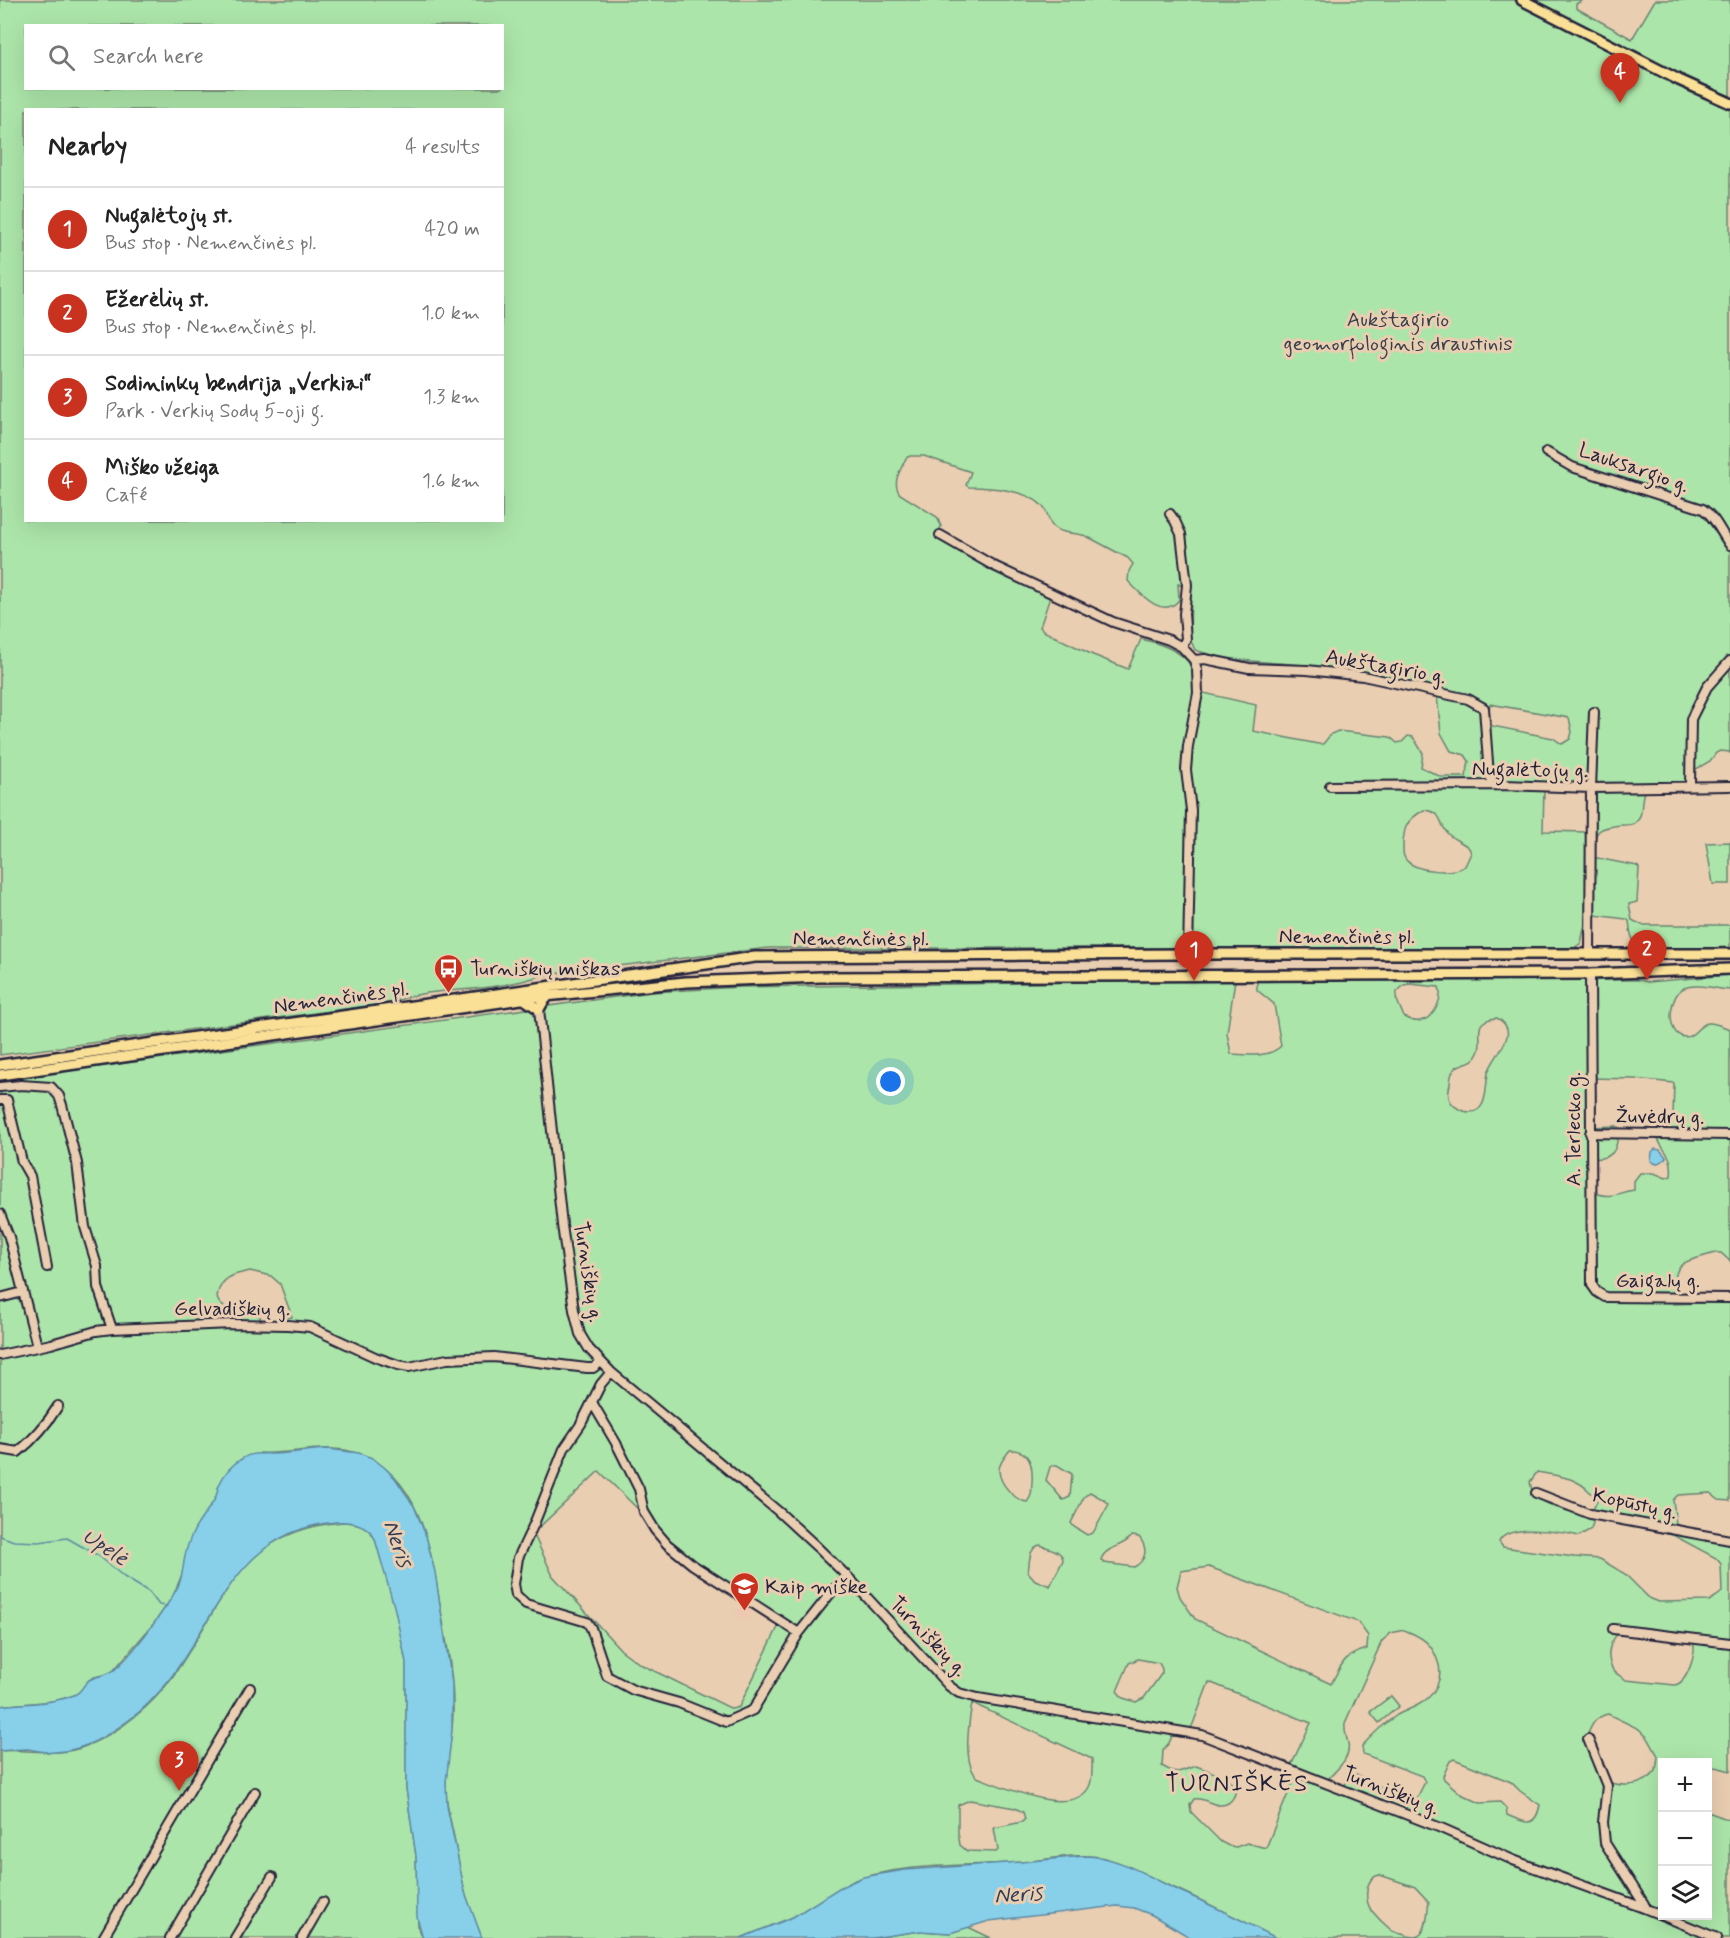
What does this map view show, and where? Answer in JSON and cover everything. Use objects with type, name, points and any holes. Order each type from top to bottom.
[{"type":"main road","points":[[1522,0],[1670,76],[1730,103]]},
{"type":"main road","points":[[1590,954],[1590,974]]},
{"type":"main road","name":"Nemenčinės pl.","points":[[0,1075],[608,977],[755,957],[1730,954]]},
{"type":"main road","points":[[996,955],[996,976]]},
{"type":"main road","name":"Nemenčinės pl.","points":[[0,1065],[422,1008],[737,979],[1590,974],[1730,969]]},
{"type":"main road","points":[[608,977],[609,989]]},
{"type":"main road","points":[[524,999],[539,1009],[549,995]]},
{"type":"street","name":"Lauksargio g.","points":[[1546,452],[1572,467],[1703,509],[1715,521],[1730,545]]},
{"type":"street","points":[[1170,514],[1181,534],[1187,585],[1184,614],[1186,639],[1182,647]]},
{"type":"street","points":[[940,535],[994,566],[1102,617],[1125,627],[1163,637],[1182,647],[1194,660],[1198,693],[1186,770],[1191,810],[1188,954]]},
{"type":"street","name":"Aukštagirio g.","points":[[1194,660],[1205,659],[1249,668],[1306,670],[1364,676],[1468,699],[1484,708],[1489,776],[1495,783],[1504,785]]},
{"type":"street","points":[[1690,786],[1691,719],[1707,687],[1730,660]]},
{"type":"street","points":[[1590,954],[1594,712]]},
{"type":"street","name":"Nugalėtojų g.","points":[[1330,786],[1504,785],[1591,788],[1730,786]]},
{"type":"street","name":"A. Terlecko g.","points":[[1590,974],[1592,1285]]},
{"type":"street","name":"Turniškių g.","points":[[539,1009],[562,1225],[574,1311],[580,1334],[600,1362],[611,1372],[779,1512],[849,1578],[942,1679],[959,1693],[1202,1735],[1441,1828],[1513,1860],[1644,1908],[1717,1938]]},
{"type":"street","points":[[0,1087],[21,1085],[51,1087],[59,1096],[77,1163],[86,1227],[97,1266],[98,1287],[112,1329]]},
{"type":"street","points":[[0,1100],[7,1100],[22,1162],[30,1176],[47,1267]]},
{"type":"street","name":"Žuvėdrų g.","points":[[1590,1133],[1730,1135]]},
{"type":"street","points":[[0,1214],[9,1237],[37,1346]]},
{"type":"street","name":"Gaigalų g.","points":[[1592,1285],[1596,1292],[1605,1297],[1730,1298]]},
{"type":"street","points":[[0,1298],[23,1292]]},
{"type":"street","name":"Gelvadiškių g.","points":[[0,1355],[96,1331],[232,1324],[310,1327],[375,1357],[409,1367],[447,1359],[494,1357],[587,1368],[592,1368],[600,1362]]},
{"type":"street","points":[[611,1372],[564,1449],[518,1558],[514,1584],[518,1598],[526,1604],[587,1622],[607,1676],[633,1690],[679,1703],[726,1722],[753,1710],[799,1633],[834,1589],[849,1578]]},
{"type":"street","points":[[593,1404],[639,1489],[644,1512],[661,1538],[681,1557],[799,1633]]},
{"type":"street","points":[[0,1449],[18,1452],[48,1422],[58,1406]]},
{"type":"street","name":"Kopūstų g.","points":[[1536,1493],[1590,1514],[1730,1540]]},
{"type":"street","points":[[1613,1629],[1730,1643]]},
{"type":"street","points":[[103,1938],[250,1688]]},
{"type":"street","points":[[1588,1739],[1607,1786],[1603,1822],[1605,1843],[1644,1904],[1644,1908]]},
{"type":"street","points":[[170,1938],[255,1792]]},
{"type":"street","points":[[235,1938],[272,1877]]},
{"type":"street","points":[[302,1938],[323,1902]]},
{"type":"shaded area","name":"Kaip miške","points":[[743,1600],[754,1607],[746,1620],[735,1614]]},
{"type":"green space","name":"Aukštagirio geomorfologinis draustinis","points":[[0,0],[1514,0],[1686,88],[1730,106],[1730,752],[1716,753],[1710,761],[1696,769],[1683,784],[1661,782],[1649,786],[1643,795],[1639,819],[1632,824],[1601,829],[1594,841],[1592,857],[1639,868],[1637,902],[1629,904],[1632,920],[1642,925],[1730,925],[1730,947],[1678,949],[1650,946],[1633,939],[1629,921],[1626,919],[1587,914],[1581,943],[1574,948],[768,948],[543,975],[502,985],[416,995],[390,1003],[0,1055]],"holes":[[[924,456],[971,472],[966,485],[969,487],[1020,493],[1038,502],[1044,508],[1054,528],[1086,536],[1128,558],[1133,564],[1129,571],[1128,581],[1152,603],[1166,607],[1179,600],[1178,584],[1191,590],[1190,639],[1195,650],[1236,659],[1336,669],[1431,686],[1437,696],[1441,733],[1451,751],[1465,755],[1469,761],[1466,777],[1441,777],[1421,767],[1423,753],[1413,737],[1408,736],[1402,742],[1397,743],[1390,737],[1338,731],[1331,734],[1323,744],[1318,744],[1253,731],[1256,705],[1195,691],[1194,673],[1190,664],[1171,649],[1141,639],[1128,669],[1045,632],[1040,627],[1050,597],[982,563],[938,535],[941,526],[937,517],[900,494],[896,485],[906,458]],[[1490,704],[1569,718],[1572,732],[1570,739],[1562,744],[1553,738],[1487,725]],[[1544,788],[1585,790],[1588,794],[1587,832],[1543,831]],[[1424,810],[1435,813],[1448,834],[1469,848],[1471,853],[1465,866],[1460,869],[1436,871],[1419,868],[1407,861],[1403,853],[1407,825],[1413,817]]]},
{"type":"green space","points":[[1532,0],[1583,0],[1576,4],[1576,8],[1632,39],[1655,0],[1730,0],[1730,96],[1678,74],[1634,50],[1615,44]]},
{"type":"green space","points":[[1730,842],[1730,884],[1713,884],[1706,843]]},
{"type":"green space","points":[[1730,975],[1730,990],[1694,986],[1679,991],[1673,1004],[1671,1019],[1676,1032],[1685,1037],[1692,1035],[1708,1023],[1730,1029],[1730,1261],[1721,1253],[1715,1253],[1680,1266],[1675,1279],[1673,1304],[1730,1302],[1730,1501],[1719,1500],[1710,1493],[1678,1495],[1673,1500],[1677,1532],[1730,1542],[1730,1771],[1712,1768],[1712,1758],[1658,1758],[1658,1920],[1712,1920],[1712,1813],[1730,1820],[1730,1938],[1276,1938],[1132,1868],[1108,1859],[1087,1856],[937,1866],[875,1874],[855,1880],[793,1917],[741,1938],[482,1938],[463,1884],[447,1804],[446,1783],[453,1715],[453,1690],[434,1569],[428,1545],[411,1500],[398,1481],[381,1465],[359,1454],[335,1449],[260,1453],[218,1488],[217,1497],[195,1529],[185,1558],[183,1572],[173,1596],[155,1622],[114,1670],[92,1678],[76,1695],[68,1698],[0,1706],[0,1080],[652,992],[741,987],[1235,980],[1227,1033],[1231,1054],[1257,1055],[1276,1050],[1281,1046],[1274,1004],[1257,990],[1257,980],[1639,980],[1648,982]],"holes":[[[1409,984],[1439,987],[1440,996],[1431,1015],[1420,1021],[1413,1021],[1404,1017],[1396,998],[1397,992],[1404,985]],[[1497,1018],[1504,1024],[1507,1037],[1488,1073],[1484,1102],[1479,1109],[1464,1111],[1451,1103],[1449,1098],[1451,1075],[1457,1066],[1475,1058],[1480,1047],[1480,1031],[1483,1022]],[[1589,1078],[1674,1083],[1673,1116],[1669,1129],[1656,1133],[1660,1144],[1669,1156],[1671,1176],[1666,1178],[1654,1173],[1640,1173],[1634,1181],[1634,1190],[1607,1196],[1588,1190],[1589,1159],[1604,1158],[1613,1152],[1617,1143],[1619,1128],[1617,1126],[1589,1127]],[[250,1271],[271,1276],[280,1284],[292,1317],[260,1322],[260,1316],[231,1309],[219,1303],[217,1294],[221,1285],[234,1275]],[[1010,1450],[1022,1452],[1031,1465],[1031,1495],[1027,1502],[1013,1495],[1000,1476],[999,1468]],[[1053,1465],[1072,1474],[1070,1497],[1063,1500],[1046,1480],[1050,1467]],[[599,1471],[681,1551],[781,1621],[739,1707],[732,1709],[640,1664],[621,1650],[553,1576],[533,1533]],[[1537,1472],[1571,1479],[1585,1487],[1597,1501],[1592,1512],[1568,1511],[1533,1495],[1530,1482]],[[1090,1492],[1109,1504],[1093,1533],[1087,1535],[1071,1523],[1084,1497]],[[1594,1519],[1673,1535],[1716,1558],[1721,1564],[1722,1592],[1709,1601],[1659,1602],[1649,1598],[1625,1574],[1600,1559],[1503,1547],[1499,1542],[1512,1532],[1536,1530],[1579,1536],[1591,1529]],[[1132,1536],[1139,1537],[1145,1549],[1142,1561],[1134,1567],[1104,1563],[1101,1560],[1106,1552]],[[1040,1545],[1054,1550],[1062,1557],[1063,1560],[1050,1586],[1035,1580],[1028,1572],[1033,1549]],[[1209,1567],[1358,1622],[1368,1636],[1367,1649],[1348,1657],[1331,1684],[1195,1619],[1180,1597],[1177,1587],[1181,1571]],[[1404,1630],[1420,1637],[1428,1644],[1435,1653],[1440,1673],[1434,1692],[1424,1701],[1392,1718],[1362,1746],[1363,1754],[1422,1776],[1425,1782],[1417,1798],[1393,1793],[1356,1774],[1351,1775],[1344,1786],[1329,1778],[1348,1753],[1345,1723],[1382,1641],[1391,1633]],[[1619,1633],[1693,1642],[1694,1653],[1687,1673],[1675,1685],[1626,1680],[1613,1670],[1609,1660],[1612,1641]],[[1138,1659],[1159,1663],[1162,1673],[1144,1698],[1136,1702],[1123,1698],[1117,1691],[1129,1663]],[[1209,1682],[1311,1723],[1291,1765],[1298,1769],[1266,1848],[1247,1843],[1236,1847],[1229,1846],[1221,1842],[1191,1812],[1190,1805],[1194,1799],[1218,1805],[1228,1803],[1235,1792],[1234,1786],[1224,1777],[1196,1766],[1180,1772],[1162,1766],[1163,1750],[1172,1736],[1186,1737]],[[972,1703],[1092,1759],[1092,1777],[1089,1787],[1080,1796],[1068,1800],[1053,1800],[1019,1793],[977,1777],[969,1762],[968,1752]],[[1608,1714],[1639,1729],[1648,1738],[1658,1756],[1656,1771],[1651,1777],[1630,1785],[1615,1784],[1601,1779],[1586,1739],[1591,1726],[1603,1715]],[[1454,1759],[1511,1782],[1540,1805],[1538,1813],[1532,1821],[1524,1822],[1507,1815],[1506,1808],[1500,1802],[1480,1803],[1461,1794],[1443,1776],[1450,1761]],[[970,1800],[1015,1808],[1023,1812],[1025,1819],[1022,1822],[994,1828],[998,1850],[996,1852],[967,1851],[960,1845],[958,1805]],[[1380,1875],[1415,1887],[1429,1902],[1426,1923],[1421,1934],[1412,1937],[1391,1930],[1371,1910],[1367,1900],[1371,1880]]]},
{"type":"green space","points":[[343,1522],[362,1526],[375,1539],[396,1610],[406,1662],[406,1788],[416,1856],[418,1926],[423,1938],[0,1938],[0,1751],[75,1750],[123,1726],[165,1687],[222,1597],[257,1555],[279,1539],[308,1528]]},
{"type":"green space","points":[[1391,1696],[1399,1706],[1379,1723],[1370,1712]]},
{"type":"green space","points":[[968,1927],[991,1938],[872,1938],[920,1931],[950,1933]]},
{"type":"water","points":[[1655,1149],[1660,1150],[1666,1157],[1656,1164],[1651,1161],[1652,1152]]},
{"type":"water","name":"Neris","points":[[328,1449],[359,1453],[372,1458],[384,1467],[395,1478],[414,1506],[426,1536],[435,1572],[452,1684],[452,1730],[446,1782],[447,1806],[465,1892],[482,1938],[423,1938],[417,1917],[416,1856],[406,1788],[406,1662],[395,1610],[375,1539],[359,1524],[336,1522],[296,1531],[265,1549],[240,1573],[157,1695],[112,1732],[85,1746],[65,1751],[48,1752],[27,1749],[0,1751],[0,1706],[49,1701],[76,1694],[91,1679],[113,1671],[139,1643],[179,1584],[190,1539],[214,1500],[221,1481],[232,1466],[246,1456],[254,1454]]},
{"type":"water","name":"Neris","points":[[1084,1856],[1107,1859],[1129,1866],[1276,1938],[1191,1938],[1152,1915],[1134,1908],[1117,1906],[989,1921],[950,1933],[920,1931],[872,1938],[741,1938],[793,1917],[839,1888],[863,1877],[905,1870]]},
{"type":"waterway","name":"Upelė","points":[[0,1536],[14,1541],[39,1542],[67,1538],[99,1556],[124,1577],[149,1592],[159,1605],[167,1606]]},
{"type":"place","name":"Miško užeiga","points":[[1620,103]]},
{"type":"place","name":"Ežerėlių st.","points":[[1647,980]]},
{"type":"place","name":"Nugalėtojų st.","points":[[1194,981]]},
{"type":"place","name":"Turniškių miškas","points":[[449,994]]},
{"type":"place","name":"Kaip miške","points":[[744,1612]]},
{"type":"place","name":"Sodininkų bendrija „Verkiai“","points":[[179,1791]]},
{"type":"district","name":"TURNIŠKĖS","points":[[1237,1783]]}]
